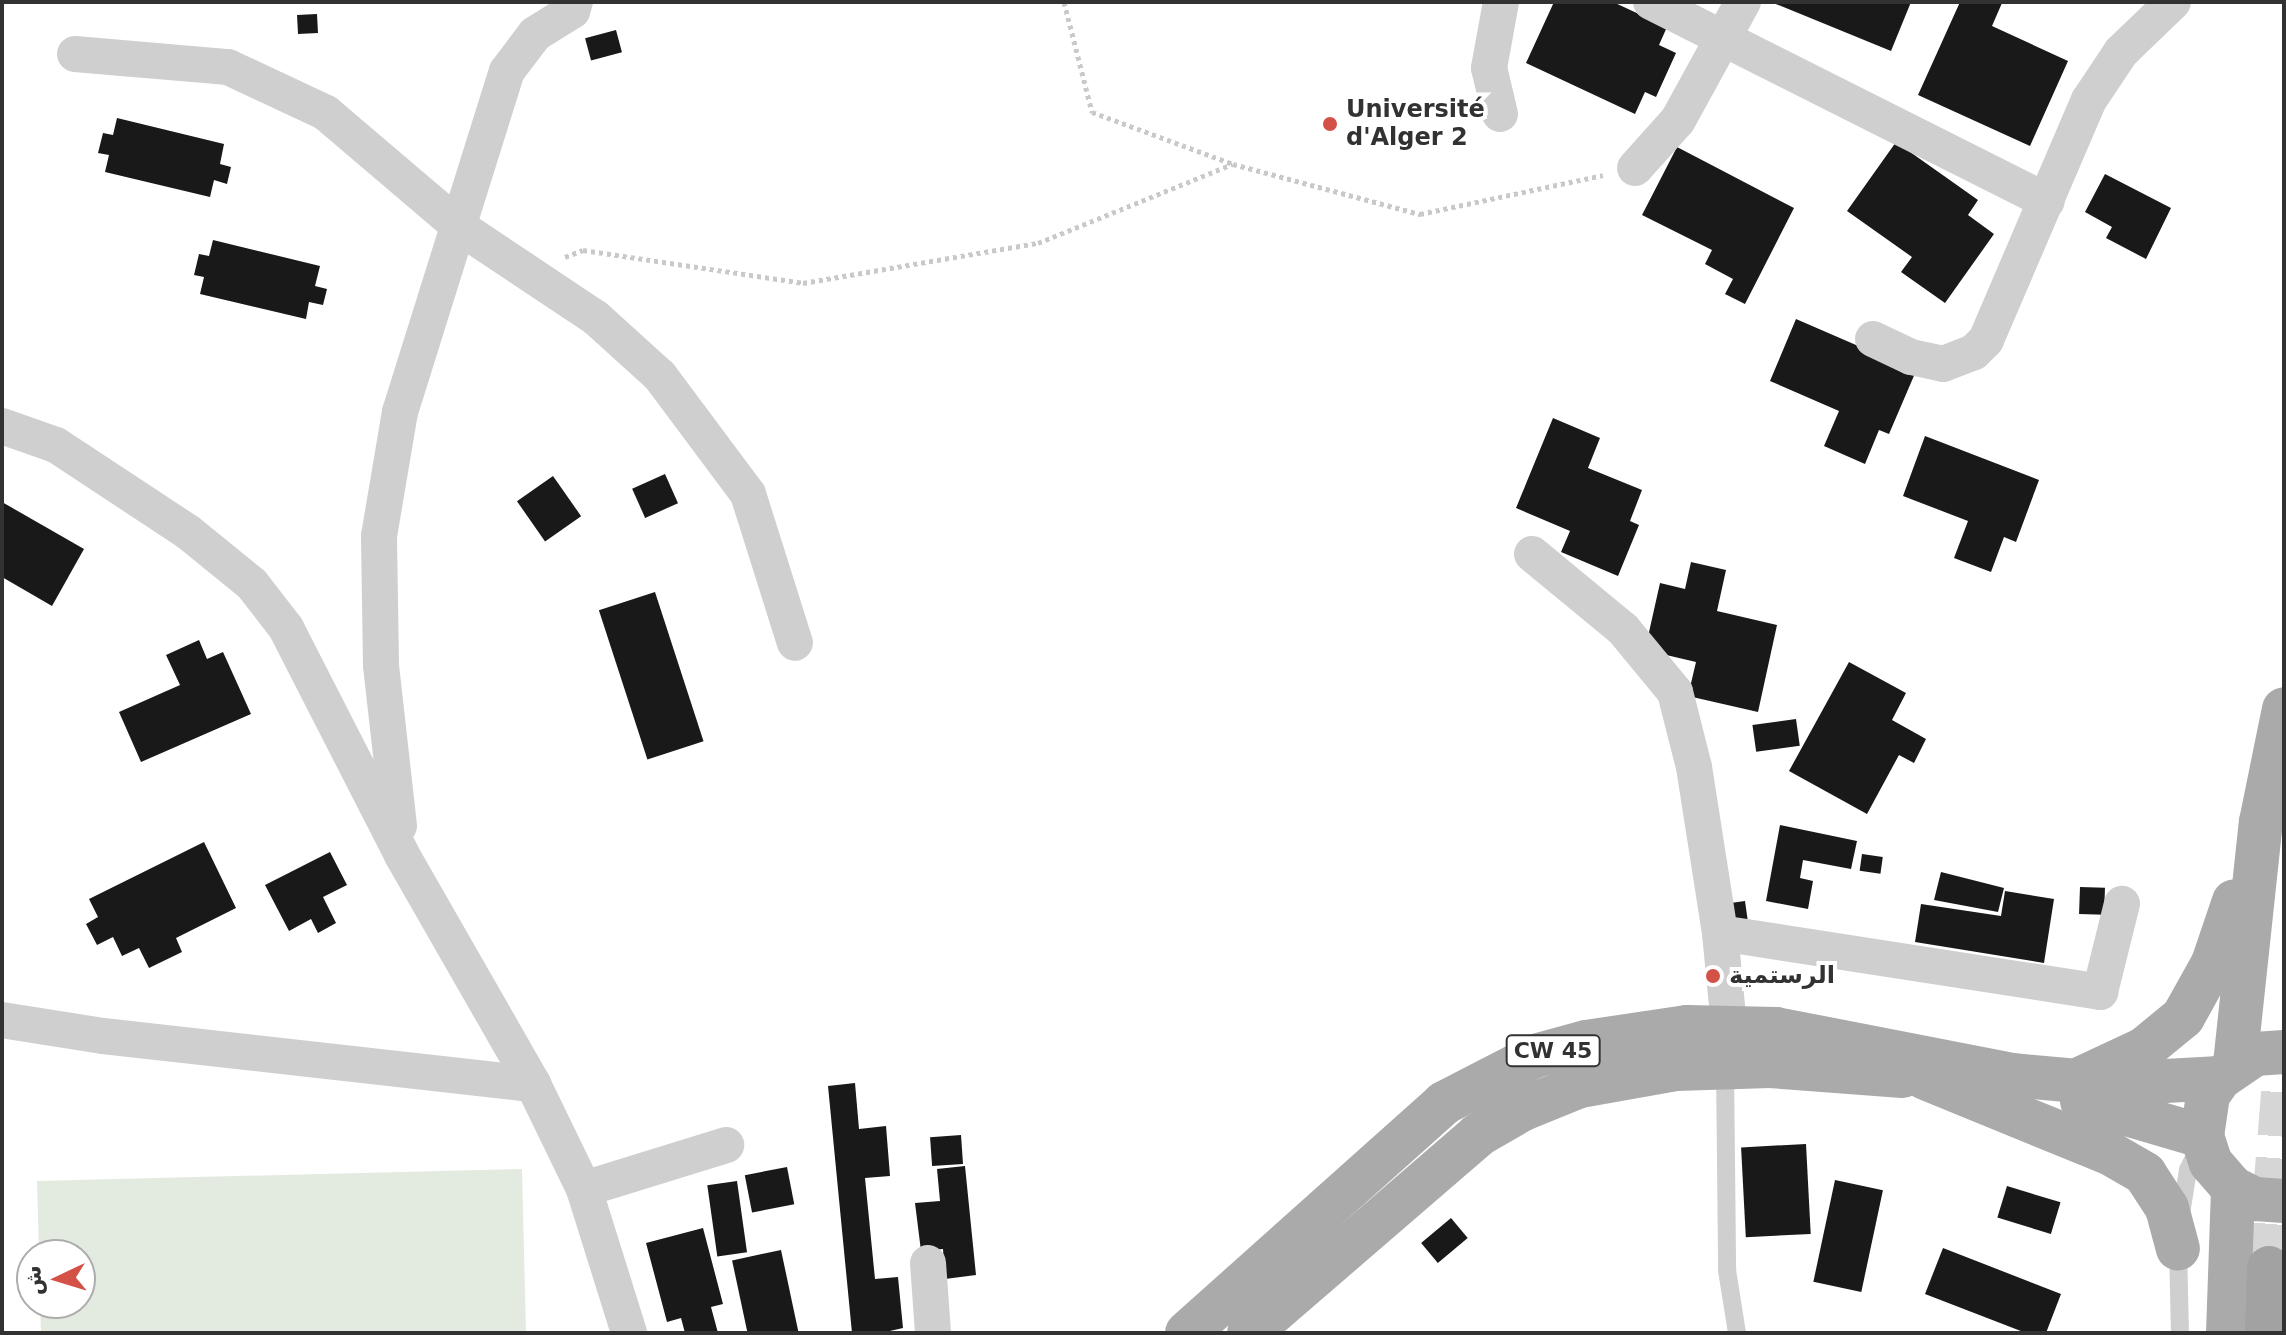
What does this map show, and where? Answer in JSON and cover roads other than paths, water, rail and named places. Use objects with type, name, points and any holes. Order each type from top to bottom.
[{"type":"highway","points":[[2267,1333],[2269,1268]]},
{"type":"main road","points":[[2227,1071],[2261,822],[2284,709]]},
{"type":"main road","points":[[2074,1082],[2144,1049],[2183,1017],[2213,963],[2261,822]]},
{"type":"main road","name":"CW 45","points":[[1187,1333],[1444,1103],[1535,1056],[1635,1032],[1727,1047],[1820,1034],[2012,1075],[2074,1082]]},
{"type":"main road","points":[[1249,1333],[1439,1167],[1523,1109],[1580,1086],[1631,1075],[1727,1047],[1800,1067],[1925,1078],[2056,1095],[2202,1138]]},
{"type":"main road","points":[[2284,1052],[2255,1054],[2227,1071],[2208,1095],[2202,1138],[2229,1185],[2255,1199],[2284,1201]]},
{"type":"main road","points":[[2074,1082],[2147,1084],[2227,1071]]},
{"type":"main road","points":[[1925,1078],[2111,1154],[2145,1174],[2167,1208],[2178,1249]]},
{"type":"main road","points":[[2218,1315],[2229,1185]]},
{"type":"street","points":[[1500,114],[1489,68],[1501,2]]},
{"type":"street","points":[[1651,2],[2047,201]]},
{"type":"street","points":[[1635,168],[1667,136],[1743,2]]},
{"type":"street","points":[[1873,339],[1927,363],[1943,364],[1974,352],[1994,326],[2104,75],[2140,31],[2173,2]]},
{"type":"street","points":[[402,855],[381,665],[379,536],[400,412],[419,337],[461,228],[507,71],[535,34],[582,5]]},
{"type":"street","points":[[75,54],[228,67],[326,113],[461,228],[530,271],[596,318],[660,376],[748,494],[795,643]]},
{"type":"street","points":[[2,426],[56,445],[188,532],[252,584],[286,628],[402,855],[533,1084],[584,1189],[629,1333]]},
{"type":"street","points":[[1532,554],[1623,629],[1675,692],[1694,767],[1720,933],[1727,1047]]},
{"type":"street","points":[[1720,933],[2100,992],[2122,904]]},
{"type":"street","points":[[2,1020],[103,1036],[533,1084]]},
{"type":"street","points":[[584,1189],[726,1145]]},
{"type":"street","points":[[928,1263],[933,1333]]},
{"type":"lane","points":[[1727,1047],[1727,1270],[1737,1333]]},
{"type":"lane","points":[[2180,1333],[2178,1249],[2185,1180],[2202,1138]]},
{"type":"tunnel","points":[[2269,1268],[2284,1082]]},
{"type":"place","name":"Université d'Alger 2","points":[[1330,124]]},
{"type":"place","name":"الرستمية","points":[[1713,976]]}]
